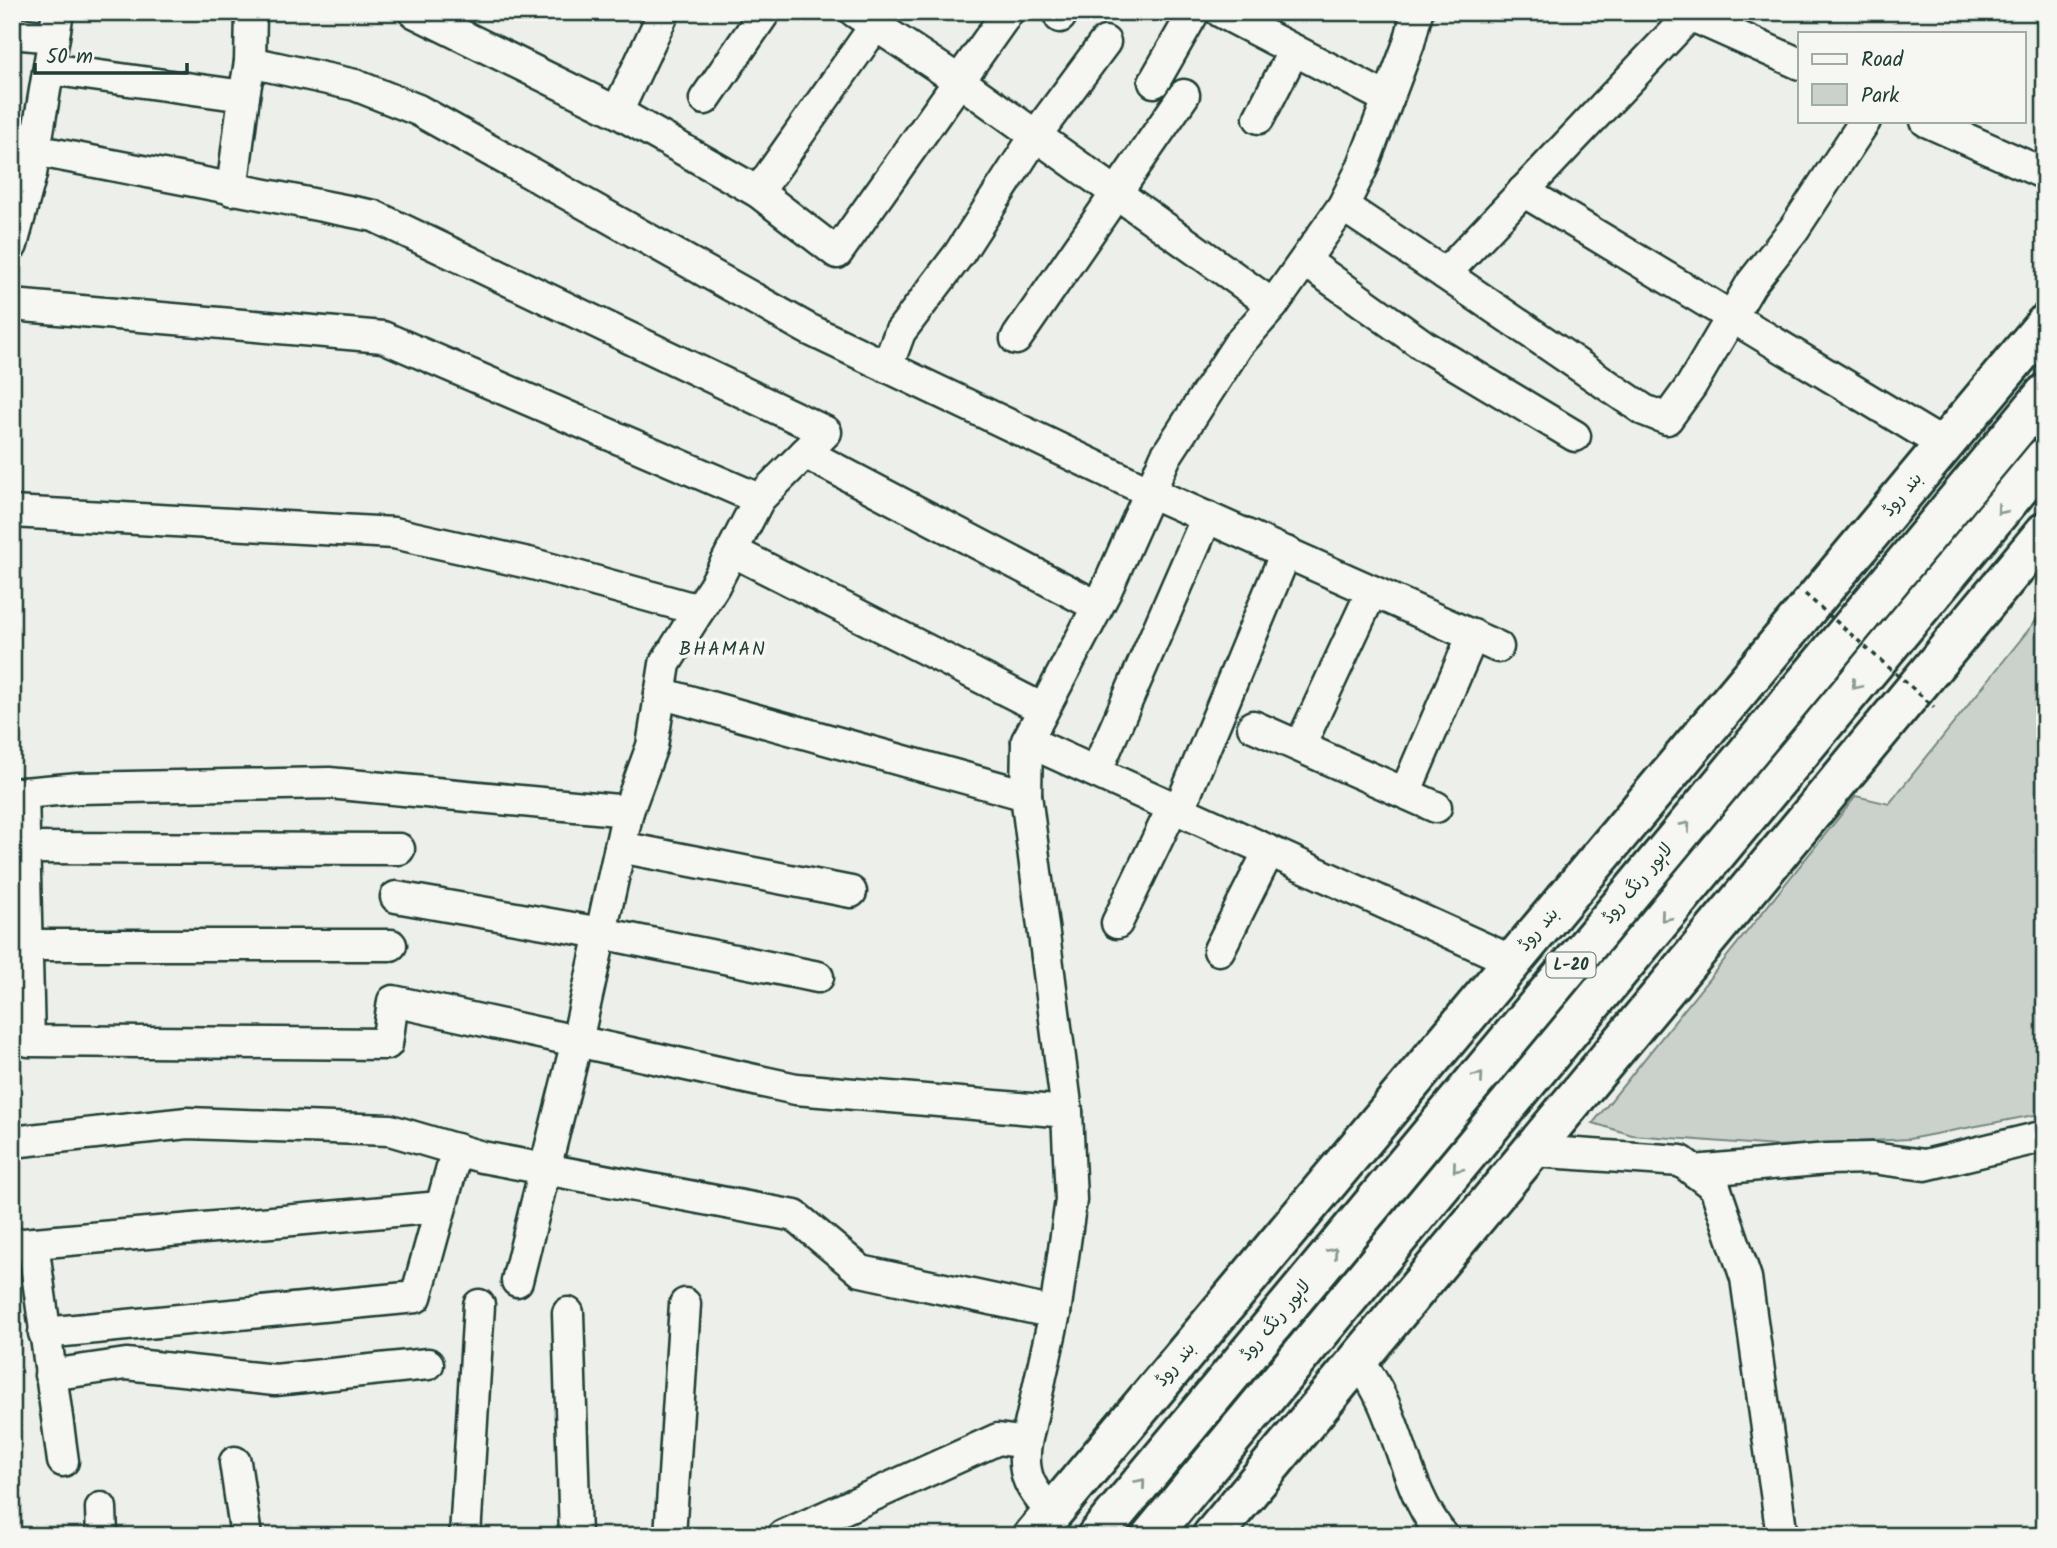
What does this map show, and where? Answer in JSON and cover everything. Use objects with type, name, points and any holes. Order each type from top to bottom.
[{"type":"main road","name":"بند روڈ","points":[[1043,1524],[1512,961],[1612,846],[2045,324]]},
{"type":"main road","name":"لاہور رنگ روڈ","points":[[1097,1536],[2045,394]]},
{"type":"main road","name":"L-20","points":[[1151,1536],[2045,457]]},
{"type":"main road","points":[[1212,1536],[2045,531]]},
{"type":"street","points":[[232,190],[250,62],[251,12]]},
{"type":"street","points":[[414,12],[617,112],[758,192],[837,253],[1008,12]]},
{"type":"street","points":[[617,112],[664,12]]},
{"type":"street","points":[[705,99],[765,12]]},
{"type":"street","points":[[1154,82],[1194,12]]},
{"type":"street","points":[[1221,12],[1388,99]]},
{"type":"street","points":[[1043,1524],[1025,1478],[1023,1463],[1055,1312],[1071,1200],[1068,1112],[1026,795],[1027,741],[1097,606],[1166,456],[1224,368],[1273,305],[1343,206],[1388,99],[1417,12]]},
{"type":"street","points":[[1445,274],[1692,13],[1798,63]]},
{"type":"street","points":[[758,192],[865,19],[958,80],[1118,192],[1273,305]]},
{"type":"street","points":[[12,33],[56,24],[12,245]]},
{"type":"street","points":[[887,367],[900,332],[959,254],[1036,135],[1105,42]]},
{"type":"street","points":[[1259,118],[1294,50]]},
{"type":"street","points":[[250,62],[355,85],[418,110],[808,329],[1150,492],[1486,641],[1405,793]]},
{"type":"street","points":[[49,69],[244,96]]},
{"type":"street","points":[[1016,339],[1184,95]]},
{"type":"street","points":[[1343,206],[1644,411],[1667,419],[1691,386],[1751,284],[1794,229],[1864,122]]},
{"type":"street","points":[[1928,122],[2045,174]]},
{"type":"street","points":[[26,166],[232,190],[374,216],[826,432],[759,499],[699,610],[665,664],[652,746],[628,811],[577,1041],[517,1281]]},
{"type":"street","points":[[1523,191],[1944,445]]},
{"type":"street","points":[[1304,261],[1423,345],[1575,436]]},
{"type":"street","points":[[12,305],[383,337],[759,499]]},
{"type":"street","points":[[804,453],[1097,606]]},
{"type":"street","points":[[12,512],[394,533],[533,564],[699,610]]},
{"type":"street","points":[[1096,772],[1207,517]]},
{"type":"street","points":[[732,551],[1044,709]]},
{"type":"street","points":[[1117,923],[1176,809],[1286,552]]},
{"type":"street","points":[[1300,747],[1372,591]]},
{"type":"street","points":[[660,694],[1026,795]]},
{"type":"street","points":[[1253,726],[1436,807]]},
{"type":"street","points":[[1027,741],[1512,961]]},
{"type":"street","points":[[628,811],[329,783],[79,788],[18,793],[24,848],[29,1041],[387,1044],[393,1001],[796,1089],[1068,1112]]},
{"type":"street","points":[[620,847],[851,892]]},
{"type":"street","points":[[24,848],[399,849]]},
{"type":"street","points":[[1219,950],[1269,851]]},
{"type":"street","points":[[396,897],[601,933],[818,977]]},
{"type":"street","points":[[27,945],[391,944]]},
{"type":"street","points":[[12,1142],[187,1124],[390,1130],[545,1169],[795,1216],[861,1271],[1055,1312]]},
{"type":"street","points":[[1694,1171],[1827,1159],[1872,1158],[1925,1165],[2045,1136]]},
{"type":"street","points":[[44,1333],[416,1297],[457,1149]]},
{"type":"street","points":[[1532,1151],[1681,1161],[1715,1187],[1746,1278],[1782,1536]]},
{"type":"street","points":[[63,1461],[44,1333],[22,1244],[440,1207]]},
{"type":"street","points":[[670,1536],[685,1304]]},
{"type":"street","points":[[465,1536],[479,1305]]},
{"type":"street","points":[[568,1313],[575,1536]]},
{"type":"street","points":[[1358,1361],[1374,1380],[1427,1513],[1443,1536]]},
{"type":"street","points":[[50,1376],[126,1364],[275,1380],[428,1364]]},
{"type":"street","points":[[783,1536],[998,1439],[1026,1443]]},
{"type":"street","points":[[235,1462],[246,1536]]},
{"type":"path","points":[[1805,593],[1934,707]]},
{"type":"green space","points":[[2042,613],[2045,1113],[1909,1139],[1776,1146],[1632,1135],[1593,1123],[1856,796],[1889,804]]},
{"type":"district","name":"BHAMAN","points":[[723,650]]}]
